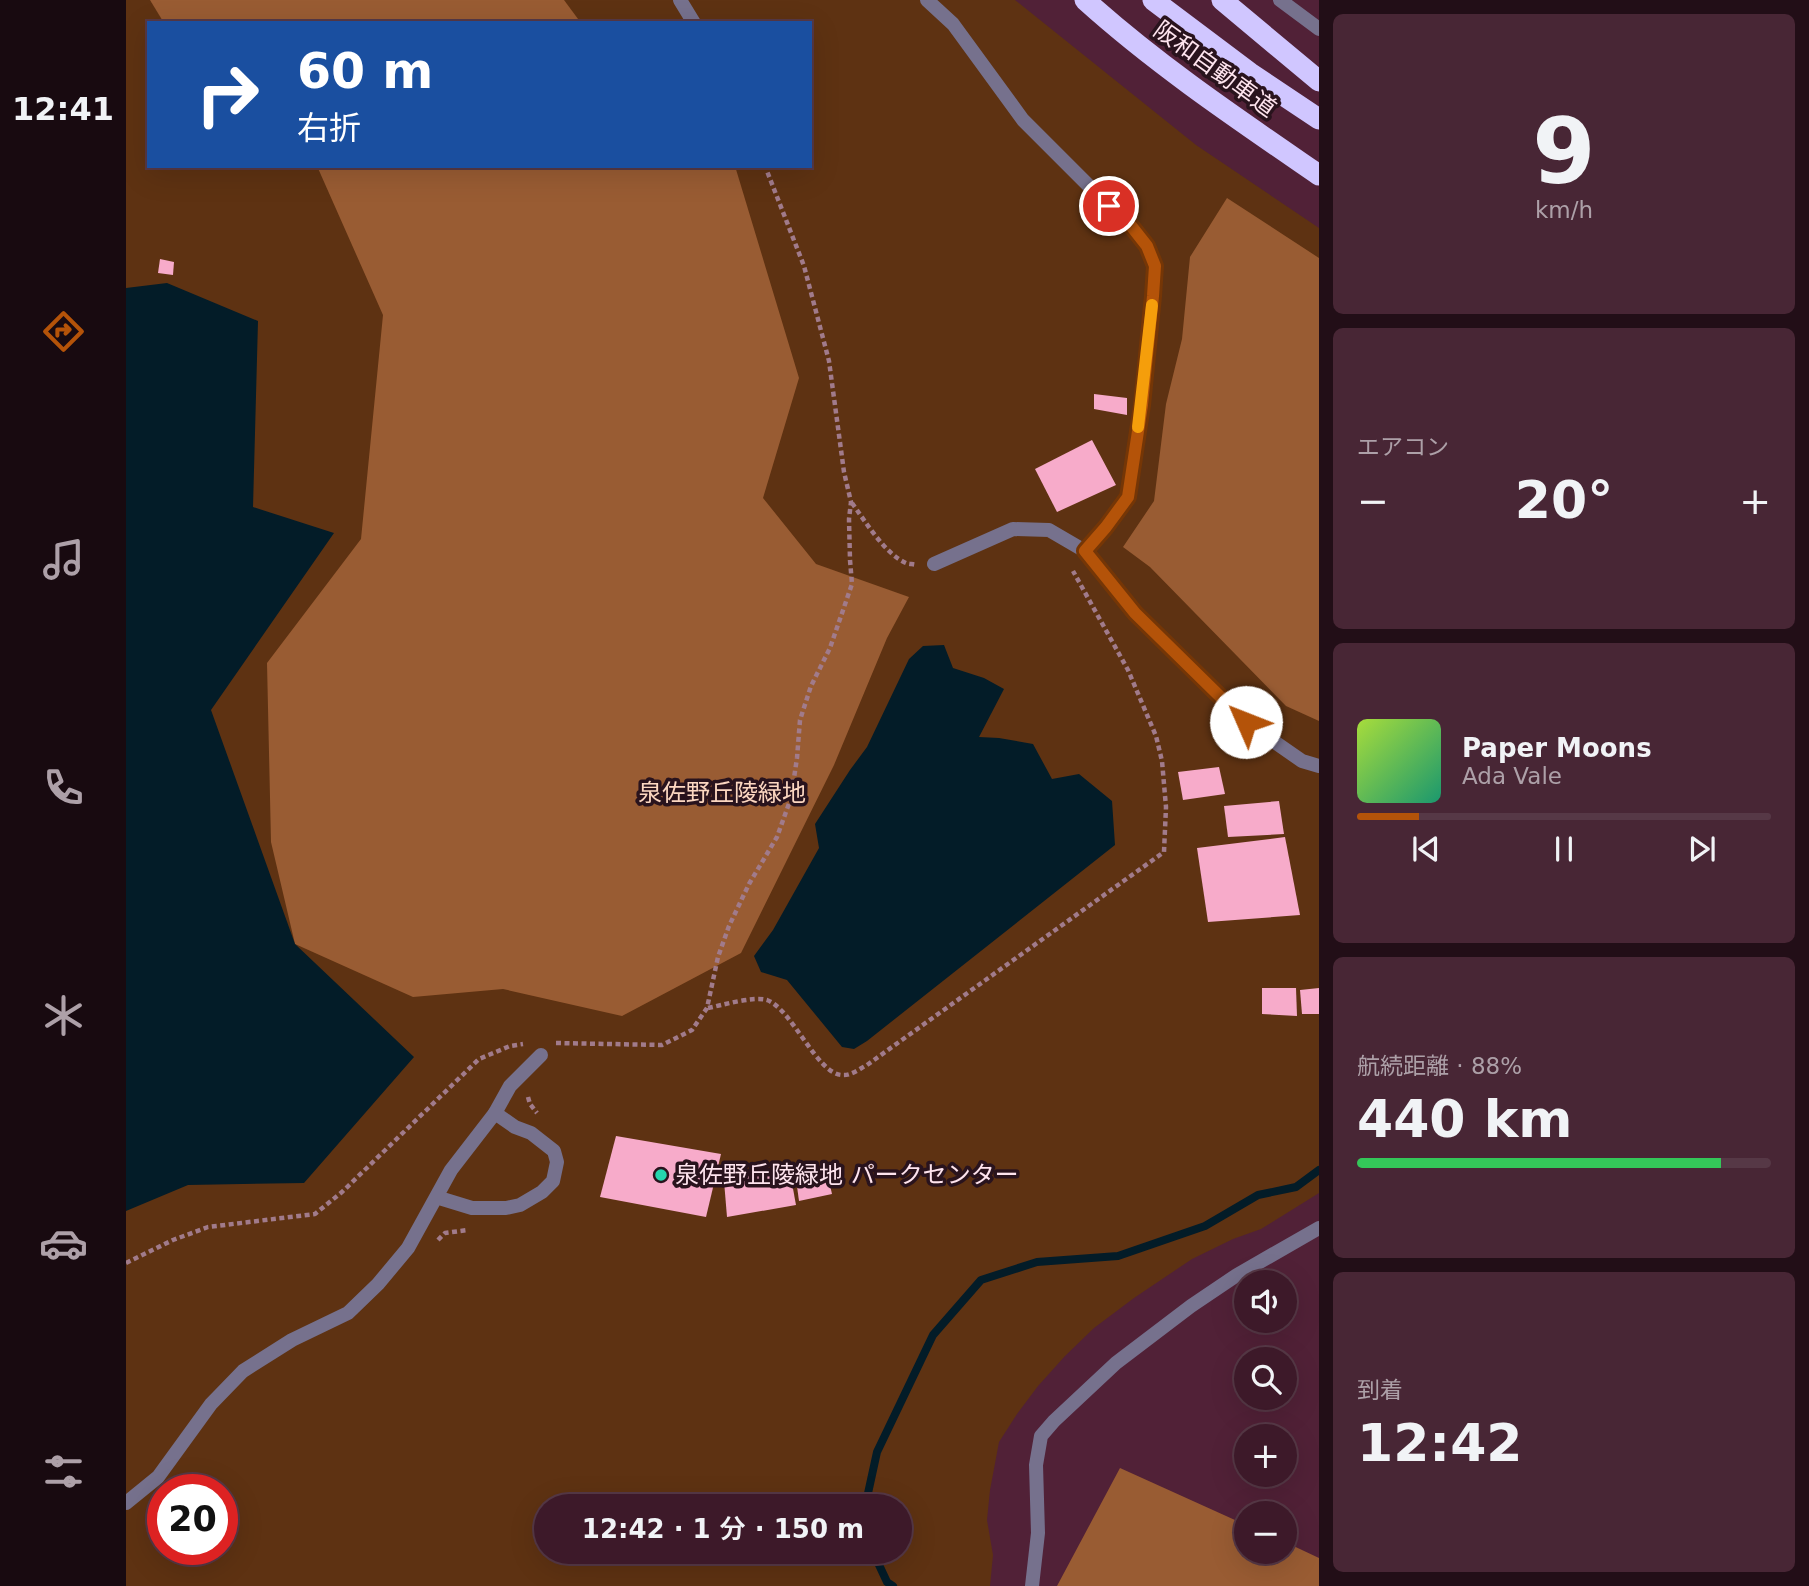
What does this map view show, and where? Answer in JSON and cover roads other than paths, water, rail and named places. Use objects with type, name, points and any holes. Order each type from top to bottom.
[{"type":"highway","points":[[1077,0],[1119,31]]},
{"type":"highway","name":"阪和自動車道","points":[[1085,0],[1119,31],[1230,114],[1319,175]]},
{"type":"highway","name":"阪和自動車道","points":[[1153,0],[1250,73],[1319,119]]},
{"type":"highway","points":[[1222,0],[1319,81]]},
{"type":"street","points":[[680,0],[693,21]]},
{"type":"street","points":[[927,0],[953,24],[1023,120],[1132,227],[1147,246],[1155,266],[1142,405],[1128,497],[1085,551]]},
{"type":"street","points":[[1280,0],[1319,29]]},
{"type":"street","points":[[934,565],[1013,529],[1049,530],[1085,551],[1135,613],[1246,722],[1302,761],[1319,766]]},
{"type":"street","points":[[126,1503],[158,1477],[211,1404],[243,1371],[292,1340],[348,1313],[378,1284],[408,1248],[451,1170],[495,1113],[510,1086],[543,1049]]},
{"type":"street","points":[[436,1197],[472,1208],[506,1208],[527,1202],[553,1181],[557,1162],[554,1151],[531,1133],[515,1127],[495,1113]]},
{"type":"street","points":[[1032,1586],[1038,1533],[1035,1465],[1041,1436],[1054,1420],[1116,1363],[1191,1306],[1237,1275],[1319,1228]]},
{"type":"water","points":[[167,283],[258,321],[253,507],[334,533],[211,710],[295,944],[414,1057],[304,1183],[188,1185],[126,1211],[126,288]]},
{"type":"water","points":[[944,645],[953,668],[984,678],[1004,689],[979,737],[1033,744],[1052,779],[1079,774],[1112,801],[1115,845],[867,1041],[854,1049],[842,1047],[787,980],[761,972],[754,956],[773,930],[819,848],[815,824],[867,747],[909,659],[923,646]]},
{"type":"waterway","points":[[868,1494],[877,1452],[933,1335],[981,1280],[1037,1262],[1118,1256],[1205,1226],[1258,1195],[1296,1187],[1319,1170]]},
{"type":"waterway","points":[[879,1564],[887,1582],[893,1586]]},
{"type":"place","name":"泉佐野丘陵緑地 パークセンター","points":[[661,1175]]},
{"type":"park label","name":"泉佐野丘陵緑地","points":[[722,793]]}]
